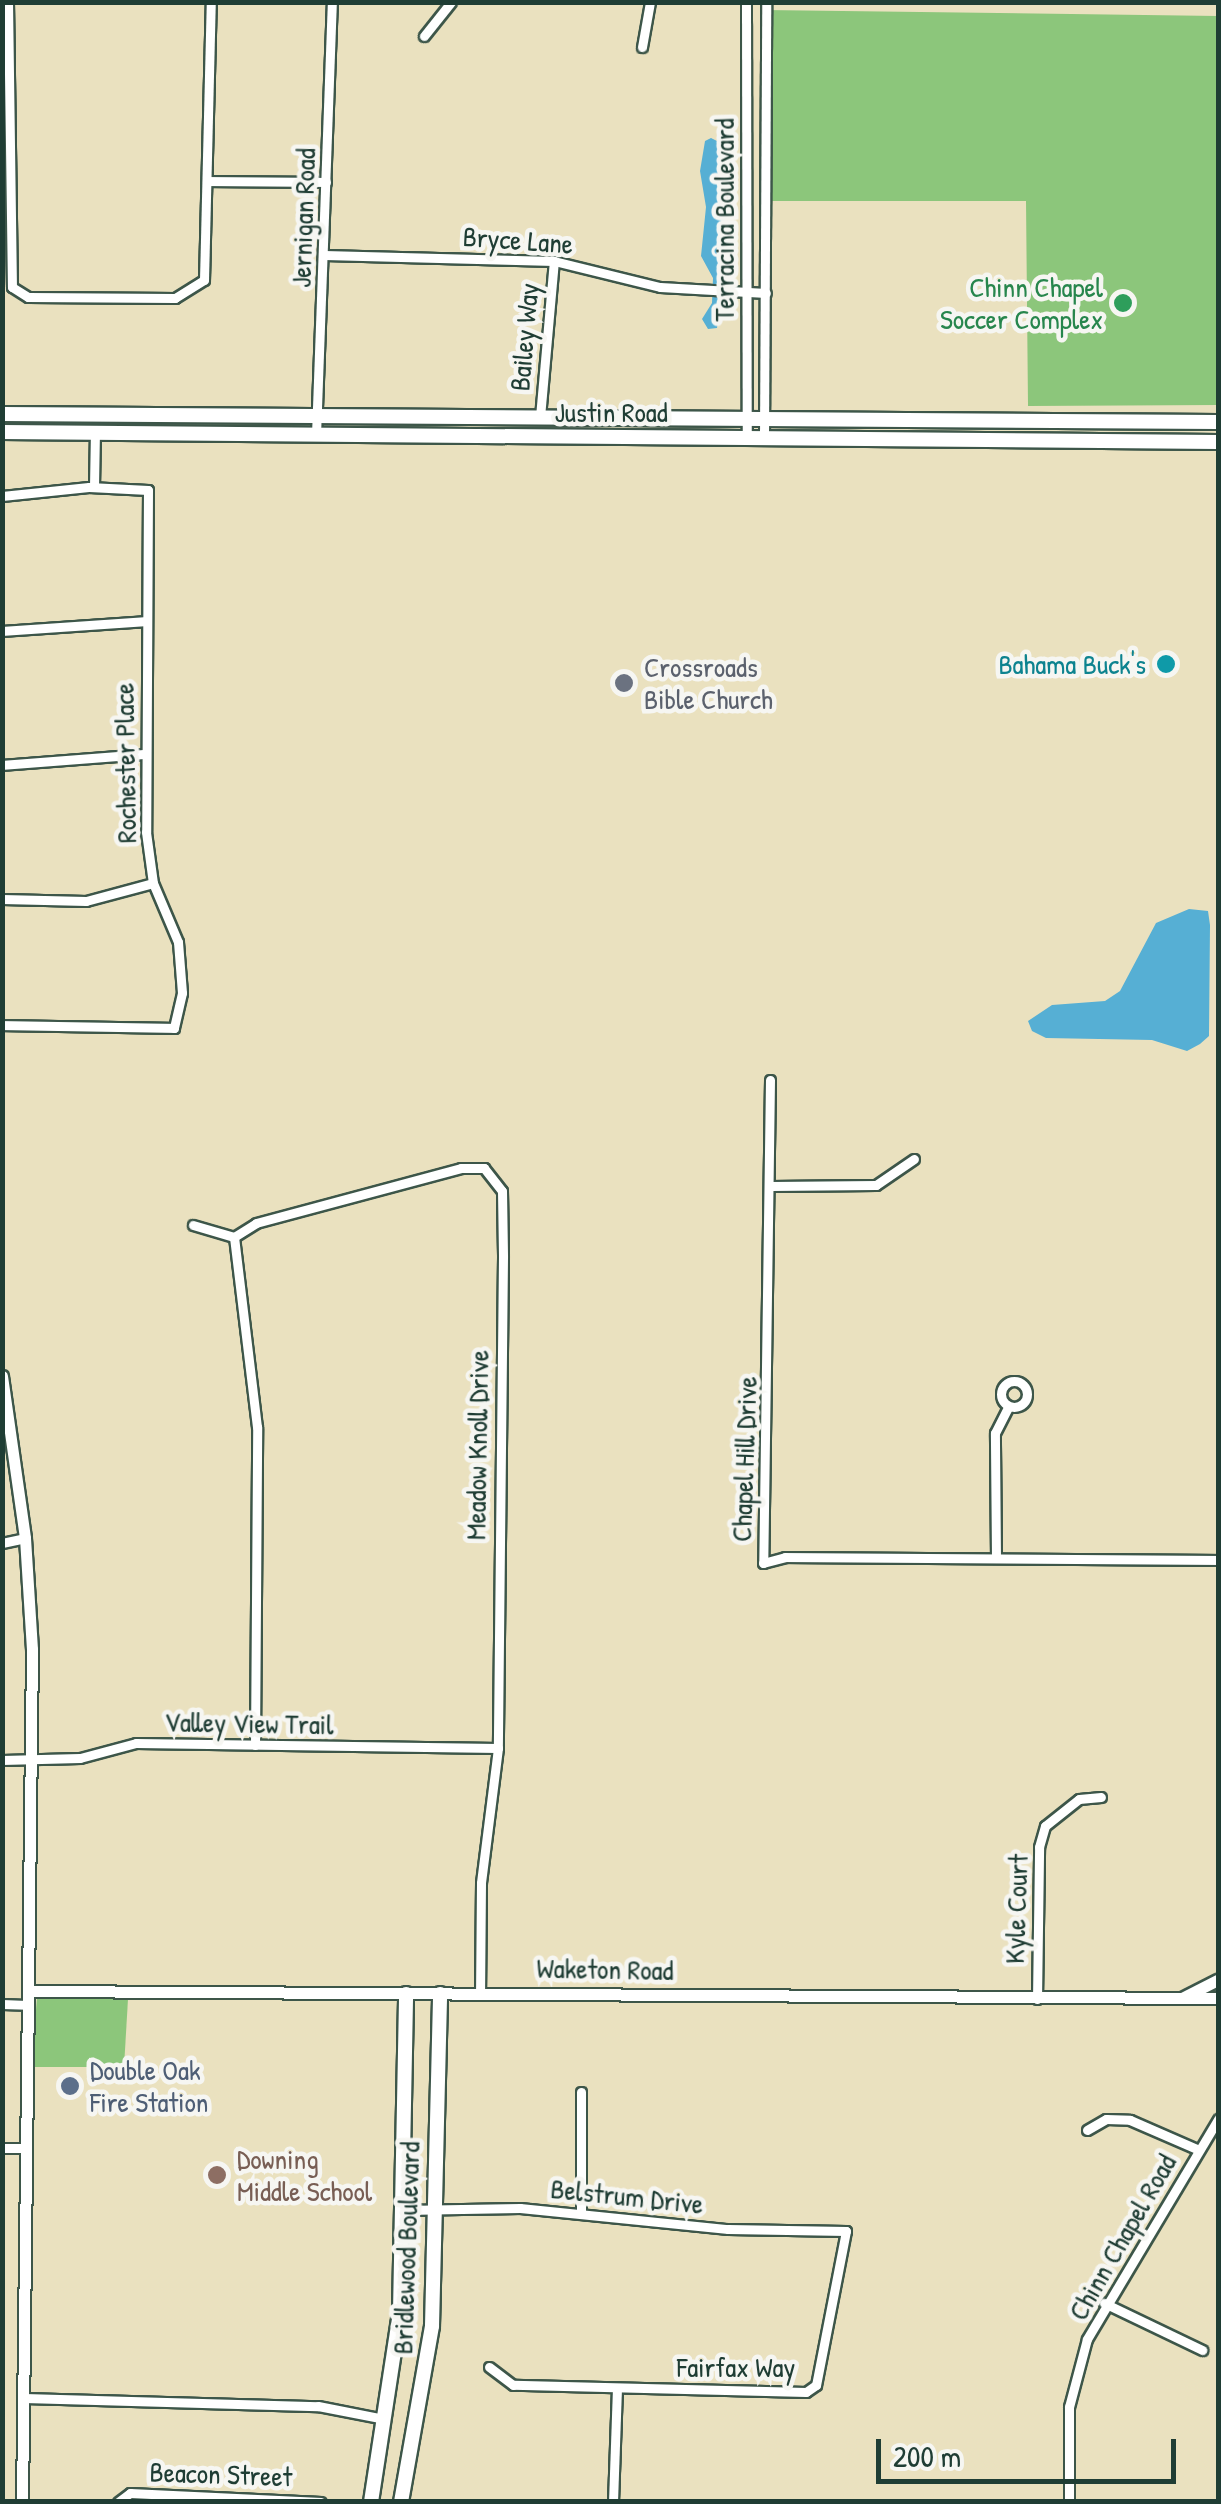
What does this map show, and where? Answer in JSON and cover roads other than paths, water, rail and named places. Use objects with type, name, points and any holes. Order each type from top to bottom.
[{"type":"main road","name":"Justin Road","points":[[2,414],[1218,422]]},
{"type":"main road","name":"Justin Road","points":[[2,432],[1218,442]]},
{"type":"main road","name":"Bridlewood Boulevard","points":[[371,2502],[387,2420],[404,2210],[406,1994]]},
{"type":"main road","name":"Bridlewood Boulevard","points":[[401,2502],[432,2326],[440,1994]]},
{"type":"street","points":[[8,2],[7,272],[17,292],[175,298],[197,290],[204,280],[212,2]]},
{"type":"street","name":"Jernigan Road","points":[[316,435],[332,2]]},
{"type":"street","points":[[424,36],[451,2]]},
{"type":"street","points":[[642,47],[650,2]]},
{"type":"street","name":"Terracina Boulevard","points":[[746,2],[747,438]]},
{"type":"street","name":"Terracina Boulevard","points":[[764,438],[766,2]]},
{"type":"street","points":[[207,181],[326,182]]},
{"type":"street","name":"Bryce Lane","points":[[324,255],[554,262],[660,287],[766,293]]},
{"type":"street","name":"Bailey Way","points":[[540,417],[554,262]]},
{"type":"street","points":[[2,496],[94,486],[96,432]]},
{"type":"street","name":"Rochester Place","points":[[2,1025],[174,1028],[182,993],[178,942],[152,883],[146,754],[148,490],[94,486]]},
{"type":"street","points":[[2,631],[147,621]]},
{"type":"street","points":[[2,765],[146,754]]},
{"type":"street","points":[[2,899],[86,900],[152,883]]},
{"type":"street","name":"Chapel Hill Drive","points":[[770,1080],[772,1186],[763,1562],[1218,1560]]},
{"type":"street","points":[[772,1186],[876,1185],[914,1160]]},
{"type":"street","name":"Meadow Knoll Drive","points":[[234,1237],[256,1223],[461,1168],[484,1168],[497,1180],[503,1198],[498,1748],[481,1883],[480,1992]]},
{"type":"street","points":[[193,1224],[234,1237],[257,1427],[254,1745]]},
{"type":"street","points":[[2,1376],[26,1538],[31,1760],[22,2502]]},
{"type":"street","points":[[996,1558],[995,1433],[1008,1407]]},
{"type":"street","points":[[2,1543],[26,1538]]},
{"type":"street","name":"Valley View Trail","points":[[2,1760],[80,1758],[136,1744],[498,1748]]},
{"type":"street","name":"Kyle Court","points":[[1037,1999],[1038,1865],[1045,1826],[1079,1799],[1101,1797]]},
{"type":"street","name":"Waketon Road","points":[[1180,1998],[1218,1980]]},
{"type":"street","name":"Waketon Road","points":[[28,1990],[1218,1998]]},
{"type":"street","points":[[2,2004],[27,2005]]},
{"type":"street","points":[[581,2092],[581,2214]]},
{"type":"street","points":[[1086,2130],[1106,2118],[1130,2120],[1199,2150]]},
{"type":"street","name":"Chinn Chapel Road","points":[[1069,2502],[1069,2407],[1104,2302],[1218,2119]]},
{"type":"street","points":[[2,2148],[26,2148]]},
{"type":"street","name":"Belstrum Drive","points":[[404,2210],[581,2214],[728,2229],[846,2230]]},
{"type":"street","name":"Fairfax Way","points":[[489,2367],[514,2385],[806,2392],[816,2385],[846,2230]]},
{"type":"street","points":[[1104,2302],[1202,2350]]},
{"type":"street","points":[[613,2502],[616,2389]]},
{"type":"street","points":[[24,2398],[318,2406],[387,2420]]},
{"type":"street","name":"Beacon Street","points":[[119,2499],[321,2502]]},
{"type":"water","points":[[711,138],[721,143],[726,265],[717,328],[708,329],[702,319],[712,303],[713,278],[701,256],[706,207],[700,171],[705,141]]},
{"type":"water","points":[[1189,909],[1208,911],[1210,925],[1209,1036],[1200,1044],[1187,1051],[1152,1040],[1046,1038],[1032,1031],[1028,1021],[1052,1005],[1105,1001],[1120,991],[1156,923]]},
{"type":"place","name":"Chinn Chapel Soccer Complex","points":[[1123,303]]},
{"type":"place","name":"Bahama Buck's","points":[[1166,664]]},
{"type":"place","name":"Crossroads Bible Church","points":[[624,683]]},
{"type":"place","name":"Double Oak Fire Station","points":[[70,2086]]},
{"type":"place","name":"Downing Middle School","points":[[217,2175]]}]
